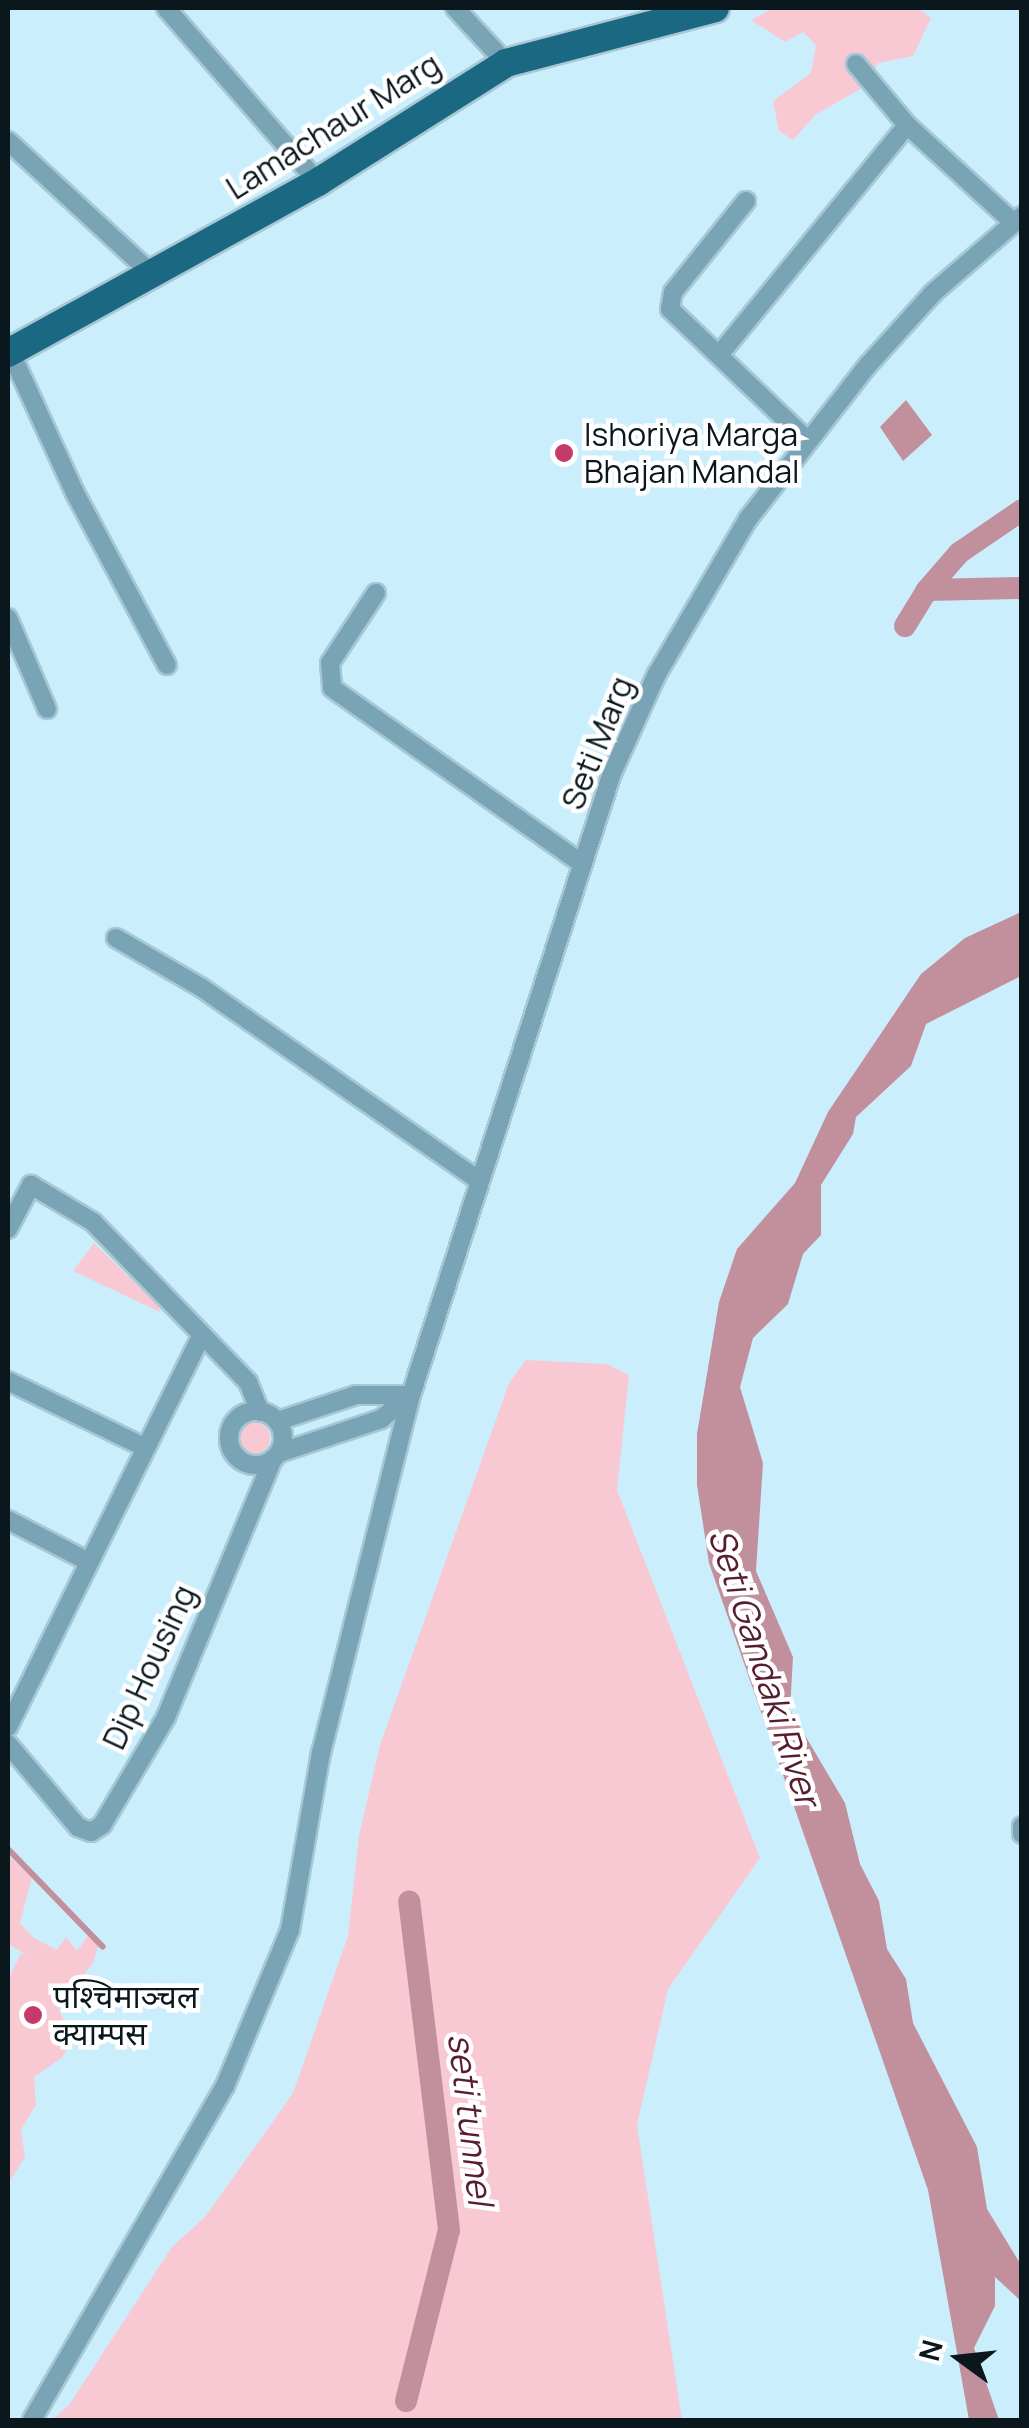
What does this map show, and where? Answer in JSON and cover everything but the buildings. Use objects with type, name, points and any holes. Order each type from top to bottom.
[{"type":"main road","name":"Lamachaur Marg","points":[[9,352],[318,182],[506,63],[715,8]]},
{"type":"street","points":[[166,8],[318,182]]},
{"type":"street","points":[[455,8],[506,63]]},
{"type":"street","points":[[856,64],[908,125],[1018,219]]},
{"type":"street","points":[[719,355],[908,125]]},
{"type":"street","points":[[8,141],[152,274]]},
{"type":"street","points":[[746,200],[673,292],[670,308],[808,441]]},
{"type":"street","name":"Seti Marg","points":[[32,2420],[225,2086],[290,1930],[321,1754],[411,1395],[581,862],[657,674],[748,519],[808,441],[934,293],[1018,219]]},
{"type":"street","points":[[9,352],[75,492],[167,664]]},
{"type":"street","points":[[376,593],[330,662],[332,688],[581,862]]},
{"type":"street","points":[[8,618],[47,709]]},
{"type":"street","points":[[116,938],[202,988],[478,1180]]},
{"type":"street","points":[[8,1229],[31,1184],[44,1189],[118,1244],[200,1338],[248,1382],[260,1412],[278,1421],[356,1395],[411,1395]]},
{"type":"street","points":[[8,1727],[200,1338]]},
{"type":"street","points":[[8,1381],[146,1448]]},
{"type":"street","points":[[260,1412],[234,1423],[230,1446],[248,1464],[381,1419],[411,1395]]},
{"type":"street","points":[[276,1456],[283,1437],[278,1421]]},
{"type":"street","name":"Dip Housing","points":[[8,1744],[78,1826],[90,1832],[102,1826],[166,1717],[276,1456]]},
{"type":"street","points":[[8,1520],[89,1562]]},
{"type":"street","points":[[1022,1826],[1022,1834]]},
{"type":"shaded area","points":[[774,8],[918,8],[931,18],[913,56],[878,63],[862,88],[815,115],[793,140],[779,131],[773,101],[811,73],[816,45],[803,32],[785,42],[751,20]]},
{"type":"shaded area","points":[[94,1243],[159,1306],[160,1312],[73,1271]]},
{"type":"shaded area","points":[[526,1360],[607,1364],[629,1375],[617,1490],[760,1858],[668,1989],[637,2125],[682,2420],[51,2420],[69,2405],[172,2247],[206,2216],[293,2093],[348,1936],[359,1836],[380,1745],[509,1383]]},
{"type":"shaded area","points":[[254,1422],[265,1427],[270,1438],[265,1449],[254,1454],[243,1449],[238,1438],[243,1427]]},
{"type":"shaded area","name":"पश्‍चिमाञ्‍चल क्याम्पस","points":[[8,1855],[32,1877],[20,1923],[34,1938],[57,1950],[66,1937],[77,1951],[89,1934],[99,1943],[93,1963],[58,2007],[71,2039],[63,2057],[34,2077],[36,2105],[21,2130],[25,2157],[8,2184],[8,1980],[21,1953],[29,1956],[8,1944]]},
{"type":"water","points":[[906,400],[932,435],[903,461],[880,427]]},
{"type":"water","name":"Seti Gandaki River","points":[[1021,912],[1021,976],[926,1024],[911,1066],[856,1117],[853,1134],[821,1185],[821,1235],[803,1254],[788,1304],[753,1338],[740,1387],[763,1463],[756,1571],[793,1657],[790,1710],[845,1803],[860,1864],[879,1901],[887,1949],[906,1979],[913,2023],[977,2147],[987,2209],[1021,2265],[1021,2301],[995,2277],[995,2306],[974,2348],[999,2420],[969,2420],[928,2190],[709,1563],[697,1485],[697,1434],[719,1302],[737,1249],[795,1183],[828,1112],[921,974],[965,938]]},
{"type":"waterway","points":[[927,590],[959,553],[1022,510]]},
{"type":"waterway","points":[[905,626],[927,590],[1022,588]]},
{"type":"waterway","points":[[8,1849],[103,1947]]},
{"type":"waterway","name":"seti tunnel","points":[[406,2401],[449,2230],[409,1901]]},
{"type":"place","name":"Ishoriya Marga Bhajan Mandal","points":[[564,453]]},
{"type":"place","name":"पश्‍चिमाञ्‍चल क्याम्पस","points":[[33,2015]]}]
